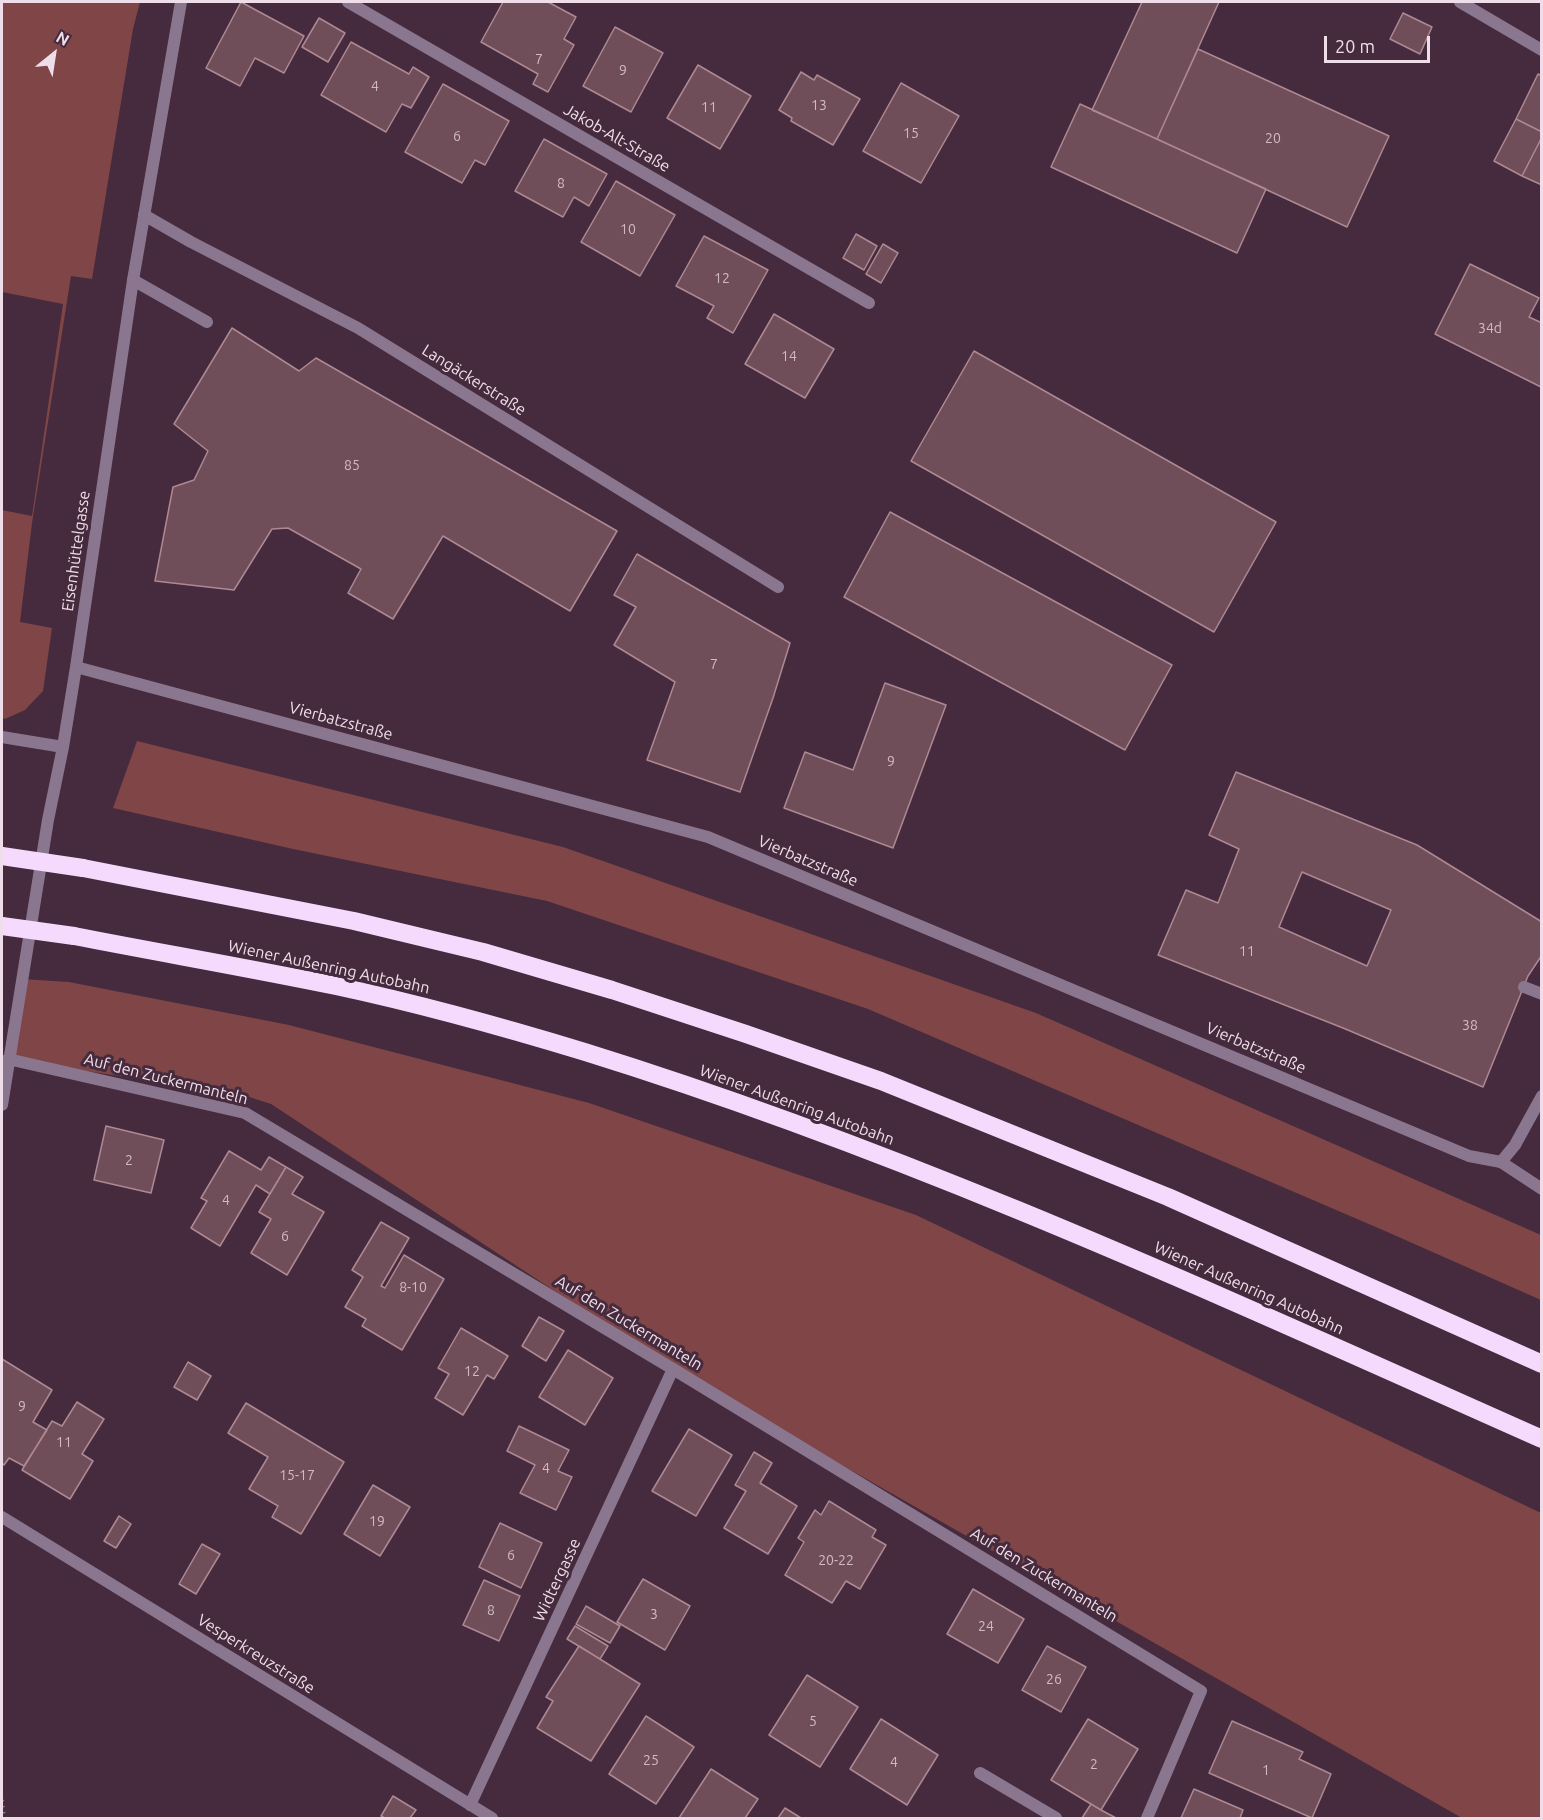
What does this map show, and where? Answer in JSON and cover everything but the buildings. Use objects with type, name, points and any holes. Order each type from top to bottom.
[{"type":"highway","points":[[2,856],[83,868],[354,921],[472,949],[612,990],[746,1034],[881,1081],[1168,1197],[1542,1364]]},
{"type":"highway","name":"Wiener Außenring Autobahn","points":[[2,926],[74,936],[338,987],[459,1016],[585,1052],[858,1146],[1134,1258],[1542,1439]]},
{"type":"street","name":"Eisenhüttelgasse","points":[[2,1105],[48,820],[76,667],[133,280],[181,2]]},
{"type":"street","name":"Jakob-Alt-Straße","points":[[348,2],[869,303]]},
{"type":"street","points":[[1460,2],[1542,50]]},
{"type":"street","name":"Langäckerstraße","points":[[144,215],[191,242],[358,328],[778,587]]},
{"type":"street","points":[[133,280],[207,322]]},
{"type":"street","name":"Vierbatzstraße","points":[[76,667],[708,837],[1469,1156],[1501,1162]]},
{"type":"street","points":[[2,737],[63,747]]},
{"type":"street","points":[[1524,987],[1542,994]]},
{"type":"street","name":"Auf den Zuckermanteln","points":[[8,1059],[245,1113],[673,1369],[1202,1691],[1147,1818]]},
{"type":"street","points":[[1542,1096],[1530,1121],[1501,1162],[1542,1189]]},
{"type":"street","name":"Widtergasse","points":[[470,1805],[673,1369]]},
{"type":"street","name":"Vesperkreuzstraße","points":[[2,1517],[492,1818]]},
{"type":"street","points":[[980,1773],[1056,1818]]},
{"type":"path","points":[[2,1800],[4,1818]]},
{"type":"shaded area","points":[[2,2],[140,2],[133,29],[92,279],[71,276],[32,523],[20,622],[52,628],[43,691],[25,710],[5,719],[2,718],[2,510],[32,516],[63,304],[2,292]]},
{"type":"shaded area","points":[[137,741],[563,847],[1036,1013],[1541,1235],[1541,1300],[868,1009],[547,901],[293,849],[113,808]]},
{"type":"shaded area","points":[[22,979],[69,982],[289,1025],[589,1103],[916,1215],[1541,1513],[1541,1818],[1462,1818],[673,1369],[271,1104],[243,1095],[8,1059]]}]
